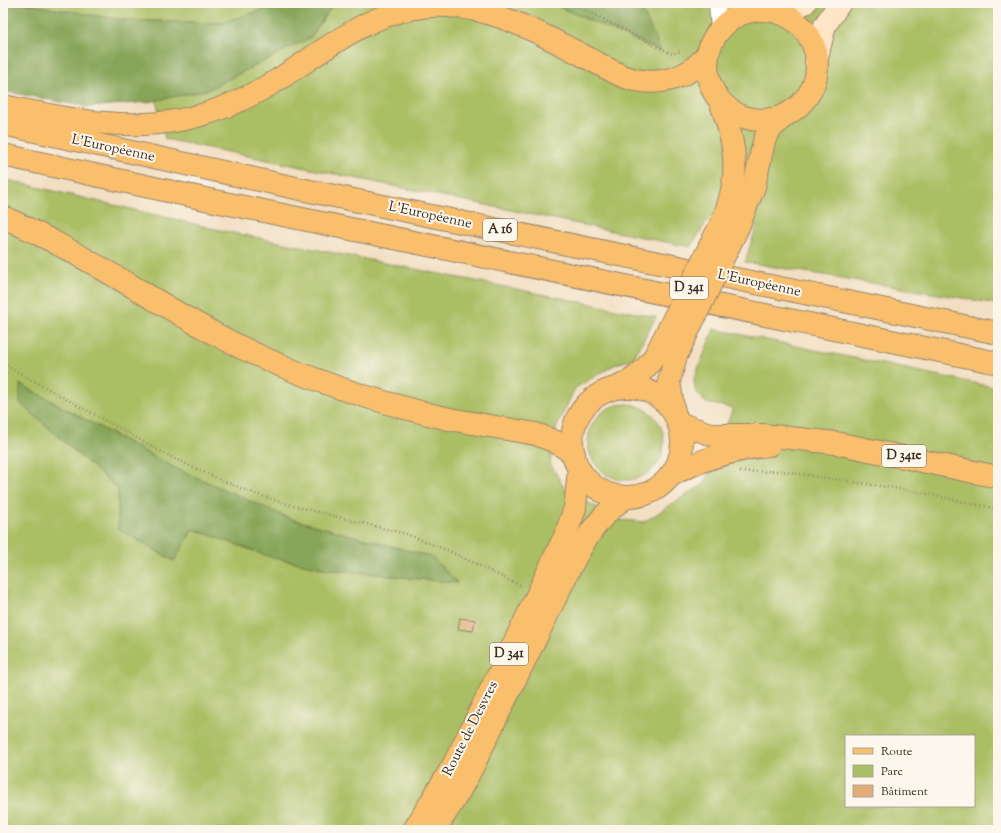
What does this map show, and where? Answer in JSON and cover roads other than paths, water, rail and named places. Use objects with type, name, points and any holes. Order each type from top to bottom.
[{"type":"main road","points":[[805,3],[742,14],[727,23],[719,31],[712,42],[708,53],[707,70],[709,82],[720,101],[734,112],[750,119],[768,119],[785,114],[799,104],[810,90],[814,79],[816,62],[825,25],[840,3]]},
{"type":"main road","points":[[3,106],[66,119],[117,125],[157,124],[181,120],[222,108],[258,91],[340,39],[375,20],[404,10],[434,6],[472,9],[492,14],[532,31],[622,76],[637,81],[662,81],[678,77],[692,70],[708,53]]},
{"type":"main road","points":[[769,9],[790,18],[803,29],[812,44],[816,62]]},
{"type":"main road","name":"D 341","points":[[720,101],[732,139],[736,170],[729,226]]},
{"type":"main road","name":"D 341","points":[[616,388],[641,373],[649,365],[666,354],[729,226],[752,193],[764,141],[768,132],[785,114]]},
{"type":"main road","name":"L'Européenne","points":[[3,124],[305,190],[998,333]]},
{"type":"main road","name":"L'Européenne","points":[[3,155],[212,201],[998,364]]},
{"type":"main road","points":[[3,217],[75,253],[179,314],[267,360],[329,386],[352,394],[449,419],[536,434],[556,442],[576,462],[585,478],[597,488],[612,495],[627,497],[651,491],[670,476],[678,462],[682,448],[682,438],[676,418],[664,401],[646,391],[631,387],[616,388],[596,397],[581,412],[573,432],[576,462]]},
{"type":"main road","name":"D 341","points":[[666,354],[669,381],[676,418]]},
{"type":"main road","name":"D 341e","points":[[676,418],[698,431],[713,434],[763,435],[854,446],[998,477]]},
{"type":"main road","name":"D 341e","points":[[670,476],[688,465],[708,458],[756,447],[808,441]]},
{"type":"main road","name":"Route de Desvres","points":[[414,830],[451,769],[537,596],[572,516],[578,491],[576,462]]},
{"type":"main road","name":"Route de Desvres","points":[[434,830],[473,768],[578,555],[605,516],[612,508],[627,497]]},
{"type":"street","points":[[717,3],[719,31]]}]
